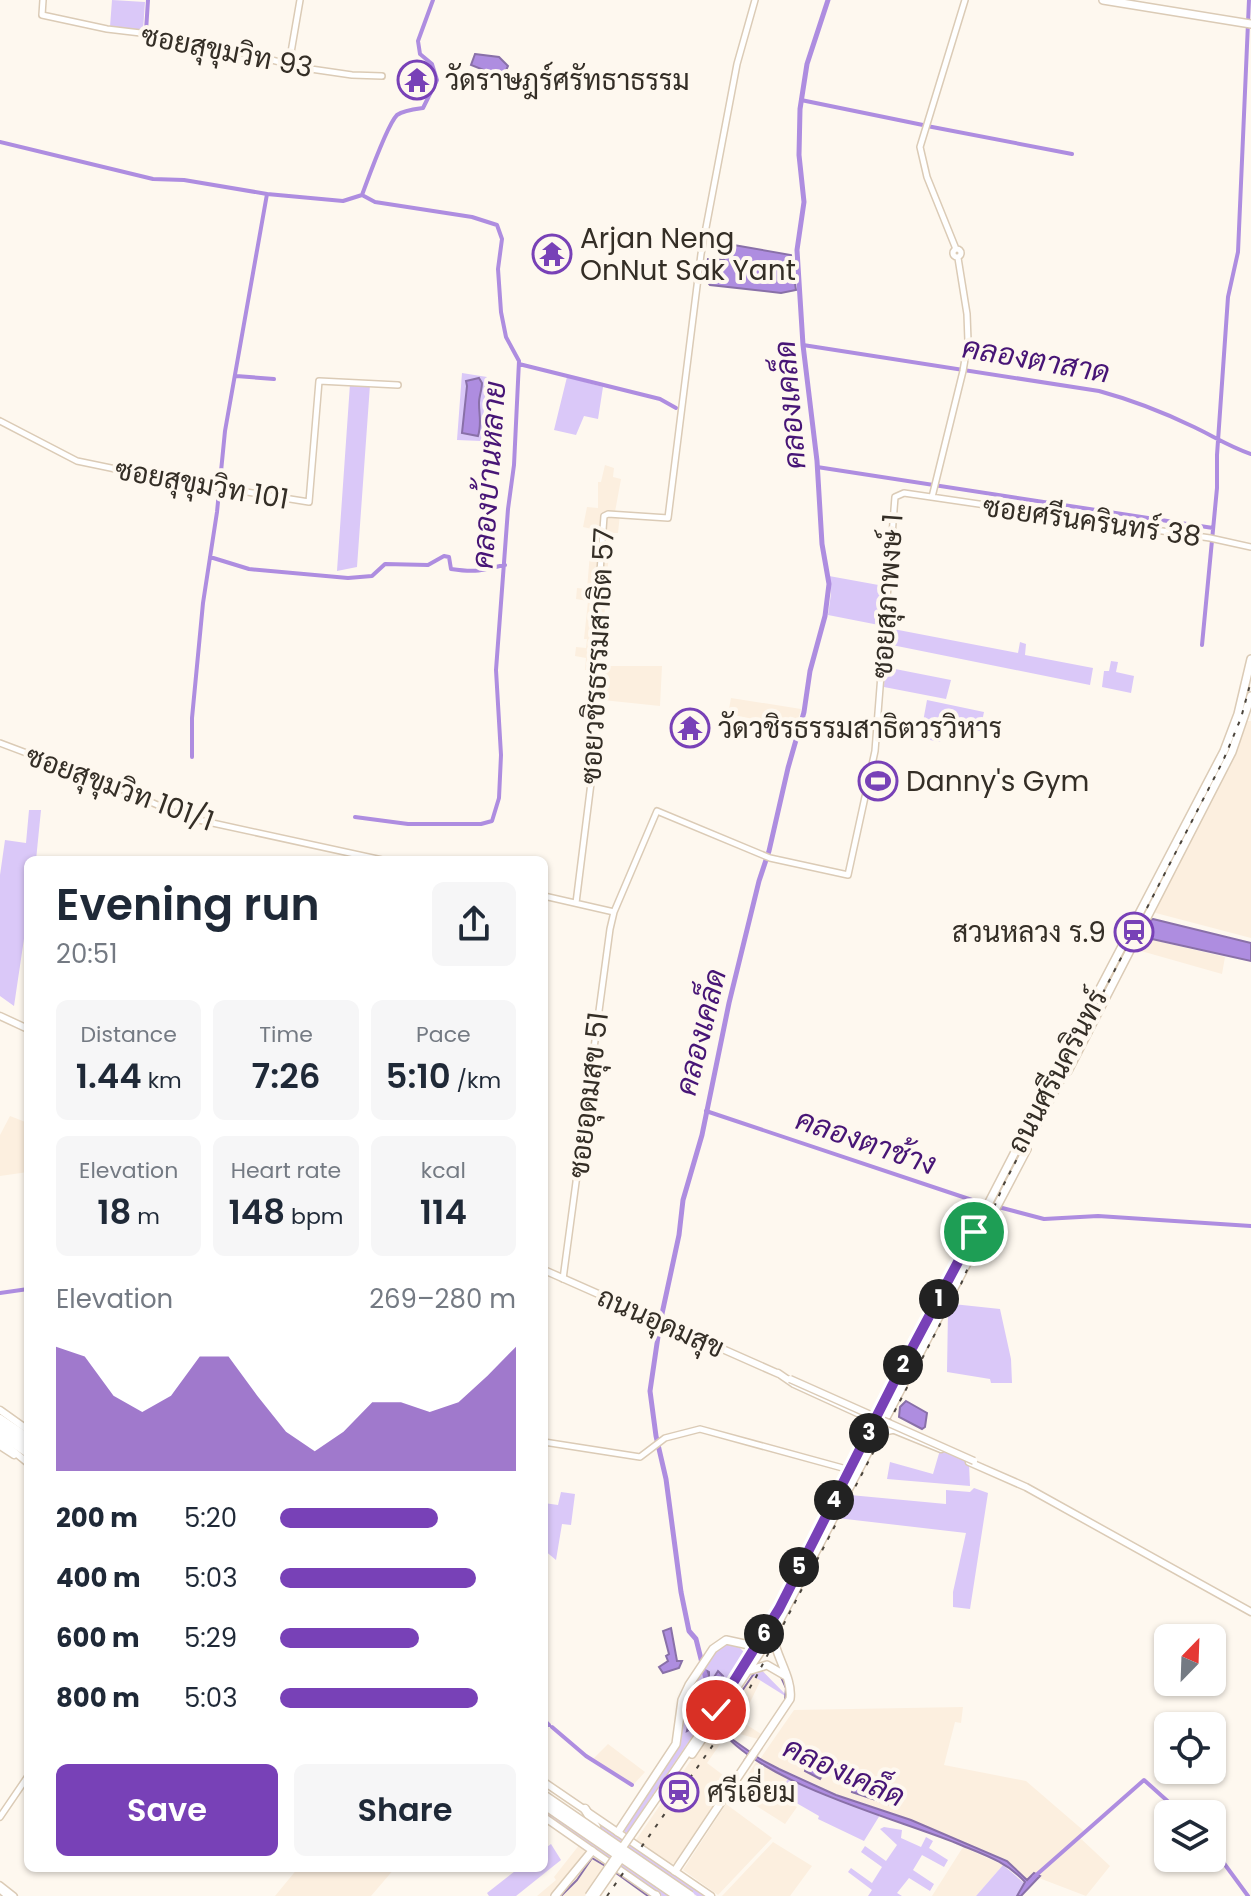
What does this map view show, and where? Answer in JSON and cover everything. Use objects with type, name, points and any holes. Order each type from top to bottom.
[{"type":"highway","points":[[0,1415],[24,1437]]},
{"type":"highway","points":[[0,1436],[24,1440]]},
{"type":"highway","points":[[548,1802],[596,1827],[692,1896]]},
{"type":"highway","points":[[548,1803],[678,1896]]},
{"type":"highway","points":[[548,1803],[692,1896]]},
{"type":"highway","points":[[585,1809],[596,1827]]},
{"type":"main road","points":[[1103,0],[1248,22]]},
{"type":"main road","name":"ถนนศรีนครินทร์","points":[[589,1896],[773,1633],[869,1452],[882,1421],[899,1394],[991,1207],[1031,1142],[1063,1080],[1085,1027],[1224,751],[1238,714],[1251,659]]},
{"type":"main road","name":"ถนนศรีนครินทร์","points":[[999,1193],[1022,1137],[1085,1027],[1232,752],[1251,696]]},
{"type":"main road","points":[[0,1016],[24,1027]]},
{"type":"main road","points":[[999,1193],[1085,1027]]},
{"type":"main road","points":[[1055,1075],[1057,1082],[1063,1080]]},
{"type":"main road","points":[[1022,1137],[1030,1135],[1031,1142]]},
{"type":"main road","name":"ถนนศรีนครินทร์","points":[[904,1373],[961,1266]]},
{"type":"main road","name":"ถนนศรีนครินทร์","points":[[806,1571],[869,1432],[882,1421],[883,1406],[890,1390],[961,1266]]},
{"type":"main road","name":"ถนนอุดมสุข","points":[[548,1272],[985,1466]]},
{"type":"main road","name":"ถนนอุดมสุข","points":[[778,1373],[794,1384],[882,1421]]},
{"type":"main road","points":[[890,1390],[894,1397],[899,1394]]},
{"type":"main road","points":[[869,1432],[865,1413],[883,1406]]},
{"type":"main road","points":[[0,1415],[24,1436]]},
{"type":"main road","points":[[882,1421],[896,1427]]},
{"type":"main road","points":[[882,1421],[1003,1473],[1251,1610]]},
{"type":"main road","points":[[906,1431],[1046,1496]]},
{"type":"main road","points":[[0,1436],[24,1459]]},
{"type":"main road","points":[[861,1448],[869,1445],[869,1452]]},
{"type":"main road","points":[[985,1466],[994,1472]]},
{"type":"main road","points":[[985,1466],[1003,1473]]},
{"type":"main road","name":"ถนนศรีนครินทร์","points":[[748,1668],[854,1470]]},
{"type":"main road","points":[[675,1871],[789,1704],[792,1694],[775,1651],[773,1633]]},
{"type":"main road","points":[[618,1832],[676,1744],[684,1695],[703,1663],[719,1643],[726,1640],[752,1644],[763,1636]]},
{"type":"main road","points":[[736,1642],[744,1651],[748,1668],[767,1665],[787,1677]]},
{"type":"main road","points":[[548,1785],[711,1896]]},
{"type":"main road","name":"ถนนศรีนครินทร์","points":[[595,1896],[659,1798]]},
{"type":"main road","points":[[548,1820],[657,1896]]},
{"type":"main road","points":[[555,1896],[592,1851]]},
{"type":"street","name":"ซอยสุขุมวิท 93","points":[[43,0],[43,16],[107,29],[180,37],[343,74],[382,76]]},
{"type":"street","points":[[289,64],[300,0]]},
{"type":"street","name":"ซอยวชิรธรรมสาธิต 57","points":[[576,903],[594,759],[588,745],[604,516],[668,518],[685,368],[712,188],[737,64],[755,0]]},
{"type":"street","points":[[932,497],[964,368],[968,339],[958,258],[953,255],[956,249],[927,177],[920,147],[965,0]]},
{"type":"street","name":"ซอยสุขุมวิท 101","points":[[0,421],[77,461],[159,478],[309,502],[319,381],[398,385]]},
{"type":"street","name":"ซอยสุภาพงษ์ 1","points":[[657,811],[768,857],[848,875],[875,751],[894,498],[904,493],[932,497]]},
{"type":"street","name":"ซอยศรีนครินทร์ 38","points":[[932,497],[1251,547]]},
{"type":"street","name":"ซอยสุขุมวิท 101/1","points":[[0,743],[114,786],[185,817],[364,856]]},
{"type":"street","name":"ซอยอุดมสุข 51","points":[[563,1279],[614,912],[657,811]]},
{"type":"street","points":[[548,897],[614,912]]},
{"type":"street","points":[[548,1443],[640,1457],[657,1444],[700,1429],[854,1470]]},
{"type":"street","points":[[0,1817],[24,1782]]},
{"type":"street","points":[[0,1888],[7,1896]]},
{"type":"street","points":[[0,1888],[14,1896]]},
{"type":"shaded area","points":[[112,0],[145,2],[143,30],[110,27]]},
{"type":"shaded area","points":[[462,373],[487,377],[481,441],[457,440]]},
{"type":"shaded area","points":[[567,377],[603,387],[598,419],[584,416],[576,435],[554,430]]},
{"type":"shaded area","points":[[350,384],[370,385],[357,567],[337,571]]},
{"type":"shaded area","points":[[605,465],[614,468],[613,477],[621,479],[615,512],[620,514],[618,533],[612,533],[608,564],[601,666],[662,666],[660,706],[593,699],[592,669],[585,670],[586,658],[575,656],[576,647],[586,648],[587,639],[584,639],[588,601],[576,599],[577,588],[587,589],[592,529],[583,527],[587,507],[598,508],[598,482],[601,482]]},
{"type":"shaded area","points":[[829,576],[884,586],[884,626],[828,615],[831,594]]},
{"type":"shaded area","points":[[888,628],[1018,653],[1020,642],[1026,644],[1025,655],[1093,668],[1090,685],[887,644]]},
{"type":"shaded area","points":[[1111,661],[1118,662],[1116,672],[1134,676],[1131,693],[1102,687],[1104,671],[1109,671]]},
{"type":"shaded area","points":[[885,667],[951,680],[946,699],[884,687]]},
{"type":"shaded area","points":[[731,698],[801,709],[796,727],[728,714]]},
{"type":"shaded area","points":[[927,700],[984,712],[980,731],[944,723],[940,742],[920,738]]},
{"type":"shaded area","points":[[1247,721],[1251,721],[1251,938],[1152,912]]},
{"type":"shaded area","points":[[29,810],[41,810],[36,856],[24,856],[24,939],[14,1006],[0,996],[0,875],[5,840],[26,843]]},
{"type":"shaded area","points":[[1140,937],[1225,957],[1222,974],[1134,949]]},
{"type":"shaded area","points":[[10,1116],[24,1121],[24,1173],[0,1176],[0,1135]]},
{"type":"shaded area","points":[[953,1304],[1000,1309],[1011,1359],[1012,1383],[991,1383],[990,1379],[947,1372],[948,1310]]},
{"type":"shaded area","points":[[940,1450],[969,1463],[970,1486],[887,1479],[890,1462],[933,1474]]},
{"type":"shaded area","points":[[974,1488],[988,1493],[970,1609],[953,1607],[953,1592],[966,1533],[837,1518],[850,1495],[946,1504],[946,1490],[970,1492]]},
{"type":"shaded area","points":[[561,1492],[575,1494],[571,1525],[562,1524],[556,1560],[548,1553],[548,1504],[558,1505]]},
{"type":"shaded area","points":[[726,1642],[738,1646],[790,1699],[739,1667],[625,1832],[623,1827],[679,1744],[686,1698],[692,1684],[713,1653]]},
{"type":"shaded area","points":[[766,1669],[743,1717],[744,1723],[761,1734],[758,1739],[736,1733],[727,1734],[723,1726],[751,1677]]},
{"type":"shaded area","points":[[963,1707],[961,1723],[955,1722],[944,1765],[1026,1781],[1084,1831],[1078,1836],[1110,1866],[1086,1896],[1039,1878],[1041,1876],[1034,1873],[1027,1880],[1007,1860],[911,1820],[839,1795],[760,1759],[794,1710]]},
{"type":"shaded area","points":[[716,1724],[725,1737],[707,1763],[731,1781],[677,1862],[672,1864],[636,1840]]},
{"type":"shaded area","points":[[608,1744],[645,1772],[633,1785],[593,1759]]},
{"type":"shaded area","points":[[756,1762],[788,1779],[777,1797],[797,1807],[785,1824],[736,1793]]},
{"type":"shaded area","points":[[788,1779],[880,1815],[864,1841],[818,1819],[819,1816],[779,1793]]},
{"type":"shaded area","points":[[726,1804],[772,1838],[718,1895],[683,1870]]},
{"type":"shaded area","points":[[548,1811],[672,1896],[662,1896],[548,1817]]},
{"type":"shaded area","points":[[592,1817],[708,1896],[697,1896],[643,1860],[599,1828]]},
{"type":"shaded area","points":[[880,1829],[902,1830],[901,1838],[921,1847],[926,1837],[933,1841],[929,1848],[948,1860],[944,1867],[922,1855],[913,1870],[934,1884],[930,1891],[909,1878],[897,1893],[902,1896],[868,1896],[872,1890],[848,1872],[851,1868],[872,1883],[882,1867],[861,1852],[865,1846],[886,1861],[897,1845]]},
{"type":"shaded area","points":[[773,1842],[812,1866],[790,1896],[722,1896]]},
{"type":"shaded area","points":[[551,1844],[561,1860],[548,1870],[548,1846]]},
{"type":"shaded area","points":[[580,1844],[587,1850],[586,1853],[553,1896],[537,1896],[556,1880],[554,1877]]},
{"type":"shaded area","points":[[963,1847],[1003,1865],[976,1896],[932,1896]]},
{"type":"shaded area","points":[[591,1856],[612,1867],[591,1896],[559,1896]]},
{"type":"shaded area","points":[[1003,1865],[1024,1883],[1017,1896],[976,1896]]},
{"type":"shaded area","points":[[295,1872],[392,1872],[371,1896],[275,1896]]},
{"type":"shaded area","points":[[514,1872],[546,1872],[516,1896],[489,1896],[487,1893]]},
{"type":"water","points":[[475,54],[499,57],[508,66],[504,75],[471,65]]},
{"type":"water","points":[[728,244],[791,255],[796,290],[781,293],[710,285],[704,278],[708,259],[724,260]]},
{"type":"water","points":[[479,378],[482,383],[478,436],[462,433],[466,381]]},
{"type":"water","points":[[1153,919],[1251,943],[1251,961],[1143,937]]},
{"type":"water","points":[[906,1401],[927,1413],[922,1429],[899,1417],[900,1407]]},
{"type":"water","points":[[671,1628],[677,1661],[682,1661],[679,1668],[663,1673],[659,1667],[668,1661],[666,1656],[669,1654],[663,1631]]},
{"type":"water","points":[[707,1671],[709,1685],[718,1671],[723,1676],[709,1689],[703,1713],[687,1731],[692,1711],[704,1699]]},
{"type":"water","points":[[719,1720],[729,1737],[779,1769],[836,1795],[911,1820],[1007,1861],[1027,1880],[1034,1873],[1040,1876],[1021,1896],[1017,1896],[1025,1882],[1002,1863],[792,1780],[761,1764],[735,1745],[716,1724]]},
{"type":"water","points":[[813,1754],[865,1776],[860,1788],[890,1801],[888,1804],[852,1792],[856,1778],[828,1766],[820,1779],[805,1771]]},
{"type":"waterway","points":[[146,31],[148,0]]},
{"type":"waterway","name":"คลองบ้านหลาย","points":[[355,817],[408,824],[481,824],[492,821],[499,798],[501,755],[496,670],[514,465],[519,361],[506,337],[501,312],[498,269],[502,239],[497,225],[472,217],[375,202],[362,195],[393,121],[403,112],[423,108],[437,80],[432,64],[420,54],[418,41],[433,0]]},
{"type":"waterway","name":"คลองเคล็ด","points":[[706,1679],[696,1639],[689,1631],[681,1592],[650,1391],[683,1200],[702,1135],[729,1003],[804,712],[810,671],[825,616],[829,584],[822,544],[797,250],[804,202],[799,155],[800,109],[807,64],[828,0]]},
{"type":"waterway","points":[[1202,645],[1217,488],[1228,297],[1238,252],[1249,0]]},
{"type":"waterway","points":[[801,100],[923,125]]},
{"type":"waterway","points":[[927,126],[1072,154]]},
{"type":"waterway","points":[[0,142],[153,179],[184,180],[267,194],[343,201],[362,195]]},
{"type":"waterway","points":[[192,757],[192,718],[203,603],[225,431],[267,194]]},
{"type":"waterway","name":"คลองตาสาด","points":[[803,345],[1099,391],[1159,411],[1251,454]]},
{"type":"waterway","points":[[519,364],[660,399],[676,408]]},
{"type":"waterway","points":[[236,376],[274,379]]},
{"type":"waterway","points":[[817,467],[1213,528]]},
{"type":"waterway","points":[[210,557],[249,569],[348,578],[372,576],[385,564],[428,565],[444,556],[449,557],[451,569],[474,571],[505,565]]},
{"type":"waterway","name":"คลองตาช้าง","points":[[706,1111],[972,1200],[1044,1219],[1098,1216],[1251,1226]]},
{"type":"waterway","points":[[0,1293],[24,1290]]},
{"type":"waterway","points":[[720,1723],[755,1672]]},
{"type":"waterway","points":[[781,1677],[786,1688],[785,1701]]},
{"type":"waterway","points":[[552,1727],[586,1756],[632,1785]]},
{"type":"waterway","name":"คลองเคล็ด","points":[[744,1761],[752,1749]]},
{"type":"waterway","points":[[865,1777],[879,1781]]},
{"type":"waterway","points":[[1034,1877],[1144,1780],[1166,1800]]},
{"type":"waterway","points":[[561,1896],[592,1858],[607,1867]]},
{"type":"waterway","points":[[1226,1866],[1248,1896]]},
{"type":"waterway","points":[[616,1873],[648,1896]]},
{"type":"railway","points":[[607,1896],[732,1718],[755,1679],[961,1284],[1004,1184],[1223,761],[1241,718],[1251,681]]},
{"type":"place","name":"วัดราษฎร์ศรัทธาธรรม","points":[[417,80]]},
{"type":"place","name":"Arjan Neng OnNut Sak Yant","points":[[552,254]]},
{"type":"place","name":"วัดวชิรธรรมสาธิตวรวิหาร","points":[[690,728]]},
{"type":"place","name":"Danny's Gym","points":[[878,781]]},
{"type":"place","name":"สวนหลวง ร.9","points":[[1134,932]]},
{"type":"place","name":"ศรีเอี่ยม","points":[[679,1792]]},
{"type":"route","points":[[716,1710],[779,1609],[974,1232]]}]
